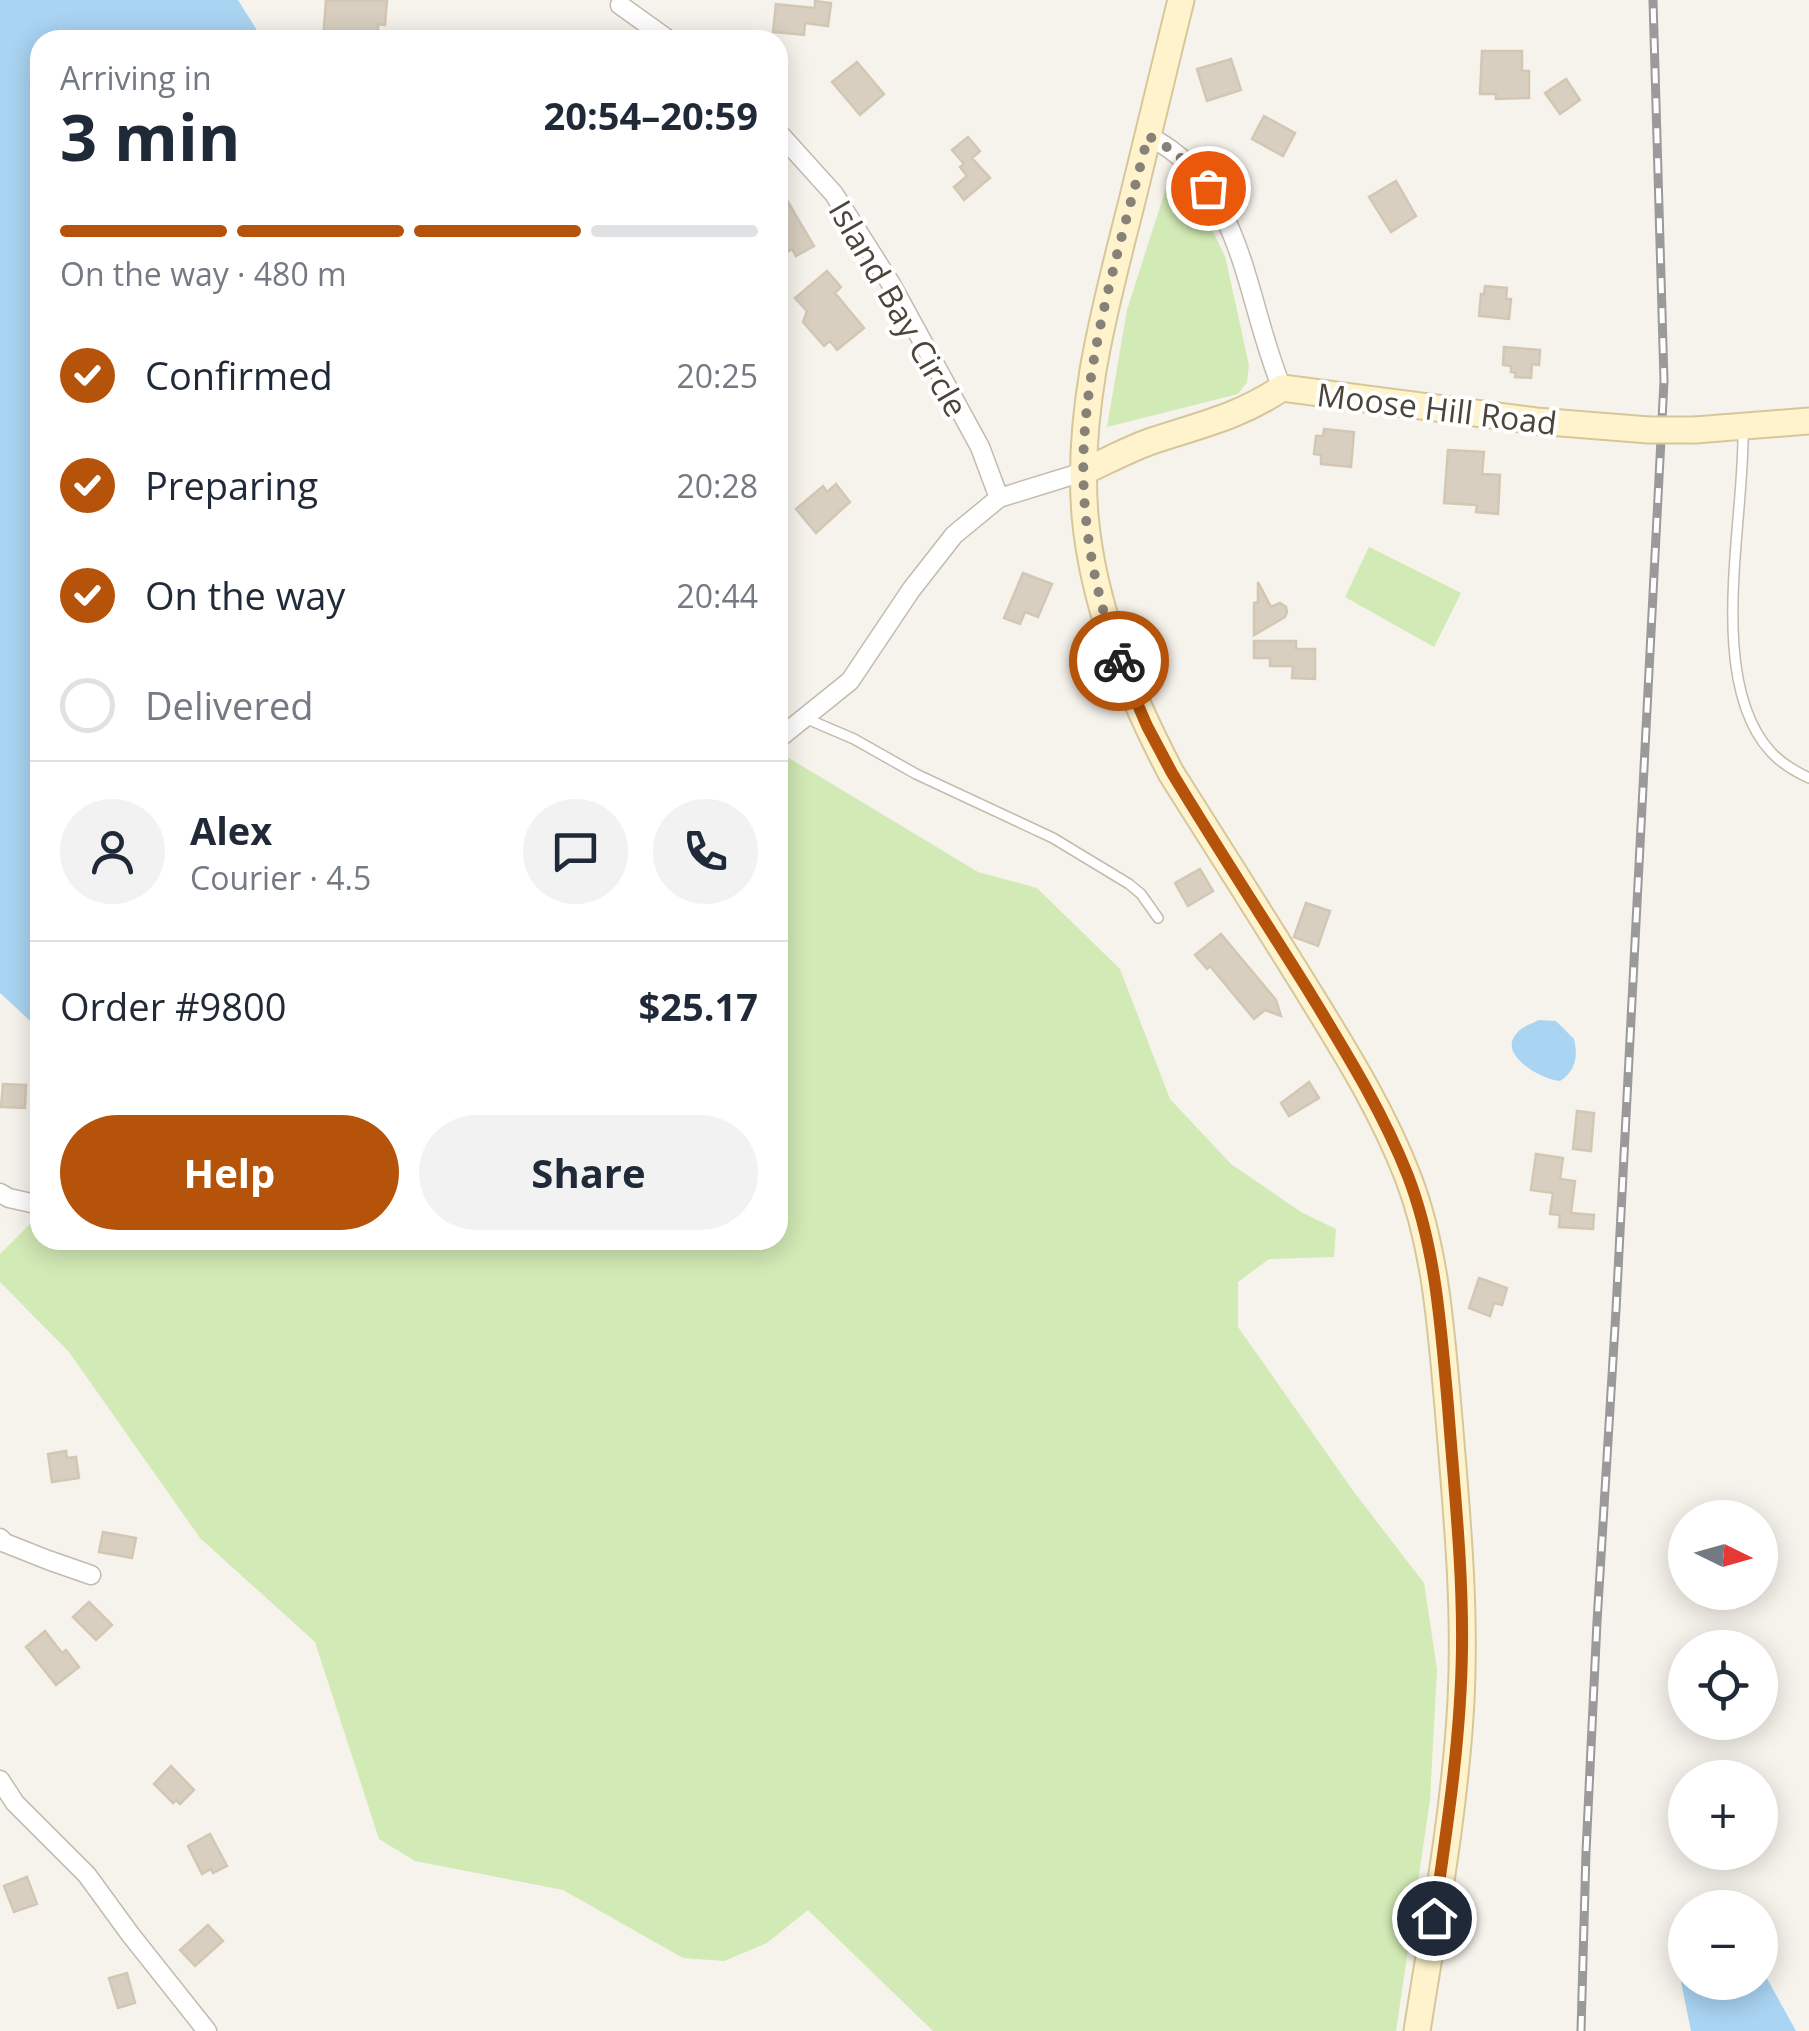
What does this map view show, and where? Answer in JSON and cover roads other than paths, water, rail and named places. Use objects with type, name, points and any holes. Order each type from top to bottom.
[{"type":"main road","points":[[1181,0],[1106,303],[1090,384],[1084,430],[1085,516],[1098,594],[1129,687],[1172,773],[1361,1076],[1409,1180],[1430,1256],[1439,1314],[1458,1531],[1462,1648],[1454,1772],[1417,2031]]},
{"type":"main road","name":"Moose Hill Road","points":[[1083,472],[1144,444],[1253,407],[1282,388],[1536,421],[1649,430],[1809,421]]},
{"type":"street","points":[[620,5],[655,30]]},
{"type":"street","points":[[1148,136],[1182,158],[1226,216],[1282,388]]},
{"type":"street","name":"Island Bay Circle","points":[[788,143],[834,194],[891,284],[980,447],[999,498]]},
{"type":"street","points":[[788,731],[850,681],[911,590],[954,536],[999,498],[1083,472]]},
{"type":"street","points":[[0,1193],[30,1203]]},
{"type":"street","points":[[0,1538],[91,1575]]},
{"type":"street","points":[[0,1780],[14,1803],[87,1875],[207,2031]]},
{"type":"lane","points":[[1742,426],[1734,574],[1737,678],[1754,724],[1769,750],[1787,767],[1809,778]]},
{"type":"lane","points":[[805,718],[1053,838],[1129,884],[1158,918]]},
{"type":"water","points":[[0,0],[238,0],[257,30],[30,30],[30,1021],[0,993]]},
{"type":"water","points":[[1539,1020],[1556,1021],[1574,1039],[1574,1063],[1560,1081],[1533,1071],[1512,1050],[1512,1041],[1519,1031]]},
{"type":"water","points":[[1778,1998],[1796,2031],[1691,2031],[1685,2000]]},
{"type":"railway","points":[[1581,2031],[1597,1622],[1664,381],[1653,0]]}]
